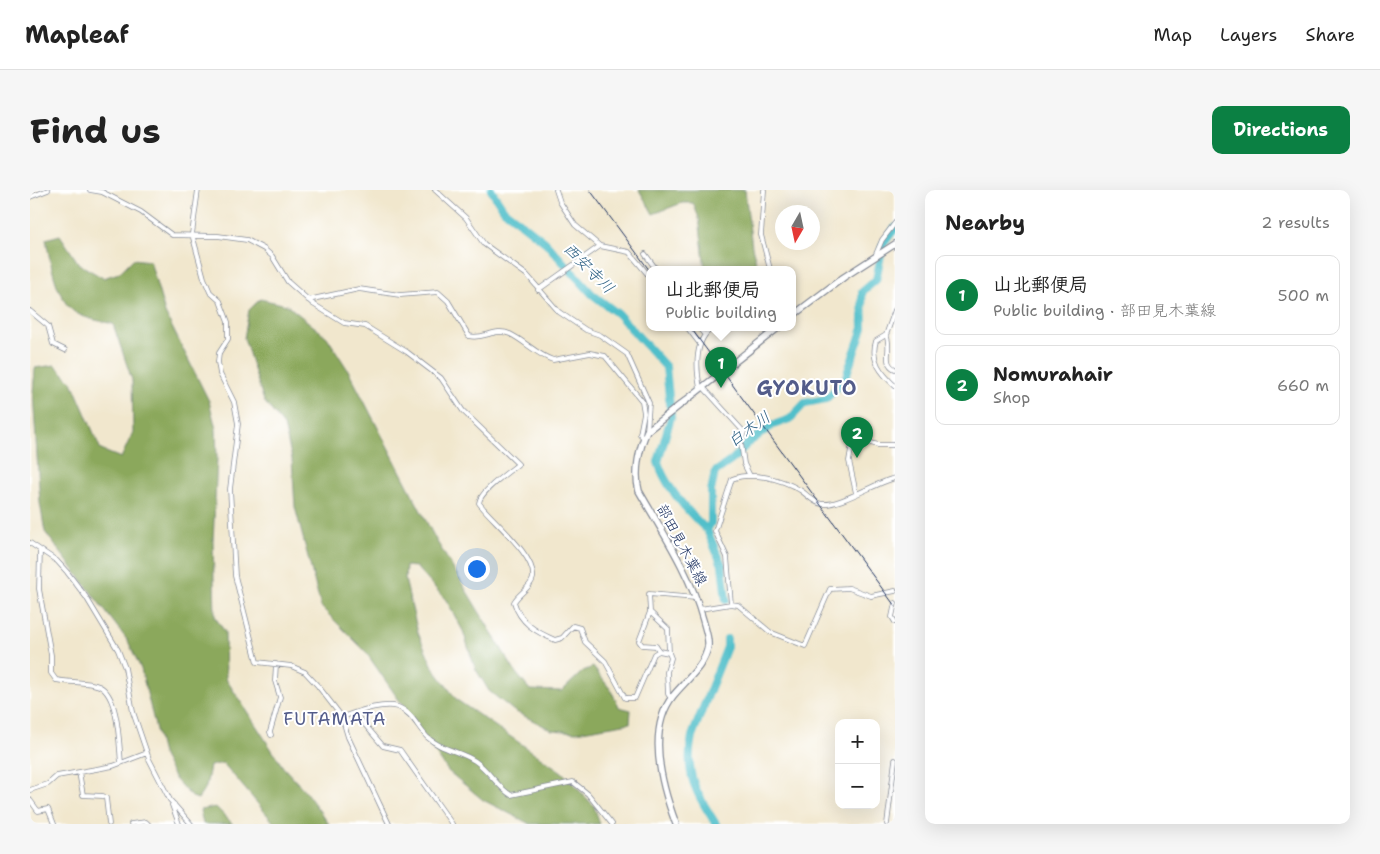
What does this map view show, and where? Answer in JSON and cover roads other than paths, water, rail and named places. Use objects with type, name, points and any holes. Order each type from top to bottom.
[{"type":"main road","points":[[796,313],[877,254],[895,244]]},
{"type":"main road","name":"部田見木葉線","points":[[676,824],[657,750],[661,724],[671,698],[705,656],[708,646],[700,609],[682,566],[639,491],[636,482],[644,438],[647,431],[774,331]]},
{"type":"street","points":[[30,197],[48,190]]},
{"type":"street","points":[[90,190],[102,192],[141,212],[172,236],[192,234],[218,236],[255,243],[272,256],[288,282],[308,300],[344,323],[365,326],[428,368],[449,387],[470,417],[518,464],[489,488],[480,498],[479,503],[510,537],[532,570],[532,580],[514,602],[517,612],[529,626],[559,640],[573,626],[580,628],[585,642],[605,660],[620,692],[625,698],[630,700],[635,698],[650,659],[659,651]]},
{"type":"street","points":[[198,190],[192,234],[204,278],[210,292],[220,301],[228,322],[228,339],[219,353],[218,362],[220,374],[234,402],[238,424],[230,489],[235,576],[257,662],[291,666],[305,672],[342,717],[348,737],[389,824]]},
{"type":"street","points":[[435,190],[466,218],[484,244],[527,275],[559,312],[586,330],[600,335],[627,354],[649,403],[647,431]]},
{"type":"street","points":[[556,190],[560,202],[575,225],[600,246],[629,252],[646,271]]},
{"type":"street","points":[[764,190],[761,235],[769,266]]},
{"type":"street","points":[[877,254],[882,240],[895,222]]},
{"type":"street","points":[[538,290],[600,246]]},
{"type":"street","points":[[645,254],[654,266]]},
{"type":"street","points":[[308,300],[359,288],[400,295],[438,292],[448,301],[469,336],[481,338],[496,331],[509,334],[553,360],[590,353],[605,356],[642,401],[644,413],[640,434],[644,438]]},
{"type":"street","points":[[895,310],[886,335],[876,341],[873,357],[895,386]]},
{"type":"street","points":[[30,311],[48,326],[53,344],[65,350]]},
{"type":"street","points":[[690,331],[700,344]]},
{"type":"street","points":[[708,331],[704,334],[700,344],[702,387],[744,432],[741,445],[744,450],[744,464],[750,476]]},
{"type":"street","points":[[886,335],[890,342],[888,364],[895,369]]},
{"type":"street","points":[[856,493],[849,461],[853,438],[878,444],[895,445]]},
{"type":"street","points":[[731,604],[727,557],[715,531],[730,482],[735,478],[750,476],[788,484],[816,503],[822,504],[836,503],[895,478]]},
{"type":"street","points":[[30,543],[57,561],[67,572],[86,597],[118,650],[125,668],[133,712],[146,753],[174,804],[191,824]]},
{"type":"street","points":[[40,550],[39,589],[51,655],[51,672],[56,680],[99,686],[109,695],[114,708],[121,763]]},
{"type":"street","points":[[700,609],[731,604],[743,609],[770,632],[805,646],[830,589],[849,588],[870,596],[895,591]]},
{"type":"street","points":[[669,653],[659,651],[656,646],[642,645],[639,641],[650,612],[649,594],[696,598]]},
{"type":"street","points":[[895,603],[892,617],[895,622]]},
{"type":"street","points":[[650,612],[668,629],[670,658],[667,672],[668,694],[671,698]]},
{"type":"street","points":[[271,735],[270,732],[280,697],[275,681],[276,664]]},
{"type":"street","points":[[342,717],[384,707],[399,707],[411,717],[429,739],[443,748],[474,760],[510,795],[573,782],[588,794],[612,824]]},
{"type":"street","points":[[355,713],[383,746],[400,750],[452,824]]},
{"type":"street","points":[[30,790],[48,784],[58,776],[121,763],[146,753]]},
{"type":"street","points":[[887,824],[893,791],[895,760]]},
{"type":"street","points":[[80,772],[83,795],[106,798],[109,824]]},
{"type":"street","points":[[30,800],[38,811],[48,809],[54,824]]},
{"type":"street","points":[[174,804],[172,805],[178,824]]},
{"type":"street","points":[[171,823],[176,819]]},
{"type":"street","points":[[130,824],[146,822],[148,824]]},
{"type":"waterway","name":"西安寺川","points":[[491,190],[504,210],[545,242],[592,294],[618,314],[666,367],[671,417],[658,462],[672,490],[707,530]]},
{"type":"waterway","name":"白木川","points":[[726,600],[722,565],[707,530],[711,523],[711,491],[715,472],[732,460],[748,443],[773,425],[790,419],[805,403],[826,399],[845,379],[863,328],[862,292],[876,280],[883,245],[895,228]]},
{"type":"waterway","name":"白木川","points":[[716,824],[703,803],[694,783],[691,772],[690,749],[692,736],[727,647],[727,639]]},
{"type":"railway","points":[[590,190],[646,266]]},
{"type":"railway","points":[[693,331],[895,606]]},
{"type":"place","name":"山北郵便局","points":[[721,388]]},
{"type":"place","name":"Nomurahair","points":[[857,458]]},
{"type":"district","name":"GYOKUTO","points":[[807,388]]},
{"type":"district","name":"FUTAMATA","points":[[335,719]]}]
